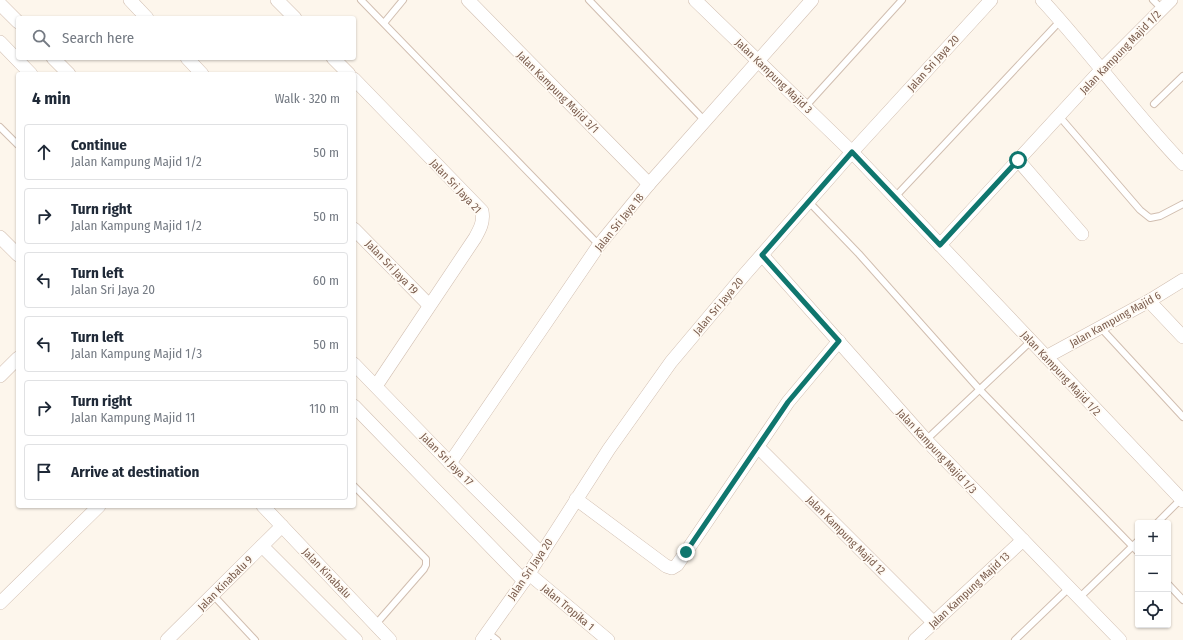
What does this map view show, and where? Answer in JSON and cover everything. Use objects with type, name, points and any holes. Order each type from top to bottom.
[{"type":"street","points":[[130,0],[145,16]]},
{"type":"street","points":[[277,0],[293,16]]},
{"type":"street","name":"Jalan Kampung Majid 3/1","points":[[468,0],[649,184]]},
{"type":"street","name":"Jalan Sri Jaya 18","points":[[450,464],[599,245],[649,184],[812,0]]},
{"type":"street","name":"Jalan Sri Jaya 20","points":[[489,637],[609,449],[671,362],[852,152],[991,0]]},
{"type":"street","points":[[1042,0],[1061,20],[1101,70],[1181,159]]},
{"type":"street","name":"Jalan Kampung Majid 3","points":[[702,2],[758,61],[852,152]]},
{"type":"street","name":"Jalan Kampung Majid 1/2","points":[[940,245],[1162,3]]},
{"type":"street","points":[[0,4],[16,20]]},
{"type":"street","points":[[2,50],[29,72]]},
{"type":"street","points":[[55,60],[67,72]]},
{"type":"street","points":[[188,60],[200,72]]},
{"type":"street","points":[[335,60],[347,72]]},
{"type":"street","name":"Jalan Sri Jaya 21","points":[[356,81],[482,211],[483,218],[482,224],[475,238],[376,386]]},
{"type":"street","name":"Jalan Kampung Majid 1/2","points":[[852,152],[1182,500]]},
{"type":"street","points":[[1018,160],[1082,234]]},
{"type":"street","name":"Jalan Sri Jaya 19","points":[[356,230],[430,305]]},
{"type":"street","points":[[0,237],[16,253]]},
{"type":"street","name":"Jalan Kampung Majid 1/3","points":[[762,255],[926,440],[1120,640]]},
{"type":"street","name":"Jalan Kampung Majid 6","points":[[1046,357],[1149,301],[1183,280]]},
{"type":"street","points":[[1149,301],[1183,336]]},
{"type":"street","points":[[576,499],[666,566],[672,568],[686,552],[788,402],[839,341]]},
{"type":"street","points":[[0,376],[16,360]]},
{"type":"street","name":"Jalan Sri Jaya 17","points":[[356,366],[450,464],[542,554]]},
{"type":"street","points":[[356,408],[526,577]]},
{"type":"street","name":"Jalan Kampung Majid 12","points":[[758,447],[934,623]]},
{"type":"street","points":[[0,603],[97,508]]},
{"type":"street","name":"Jalan Kinabalu","points":[[265,508],[390,640]]},
{"type":"street","name":"Jalan Kinabalu 9","points":[[167,640],[282,526]]},
{"type":"street","name":"Jalan Kampung Majid 13","points":[[915,640],[1023,540]]},
{"type":"street","points":[[262,546],[356,640]]},
{"type":"street","name":"Jalan Tropika 1","points":[[526,577],[608,640]]},
{"type":"lane","points":[[361,0],[599,245]]},
{"type":"lane","points":[[384,23],[403,0]]},
{"type":"lane","points":[[589,0],[705,121]]},
{"type":"lane","points":[[805,107],[902,0]]},
{"type":"lane","points":[[895,197],[1061,20]]},
{"type":"lane","points":[[1154,104],[1183,76]]},
{"type":"lane","points":[[1059,116],[1140,210],[1150,218],[1160,216],[1183,204]]},
{"type":"lane","points":[[0,127],[16,143]]},
{"type":"lane","points":[[809,202],[859,254],[980,390],[1135,548]]},
{"type":"lane","points":[[1100,327],[1183,417]]},
{"type":"lane","points":[[926,440],[1031,341]]},
{"type":"lane","points":[[356,488],[426,559],[424,569],[376,624]]},
{"type":"lane","points":[[1160,520],[1182,500]]},
{"type":"lane","points":[[1079,598],[1133,546]]},
{"type":"lane","points":[[1171,587],[1183,600]]},
{"type":"lane","points":[[1014,640],[1069,588]]},
{"type":"lane","points":[[213,595],[255,640]]},
{"type":"route","points":[[686,552],[788,402],[839,341],[762,255],[852,152],[940,245],[1018,160]]}]
